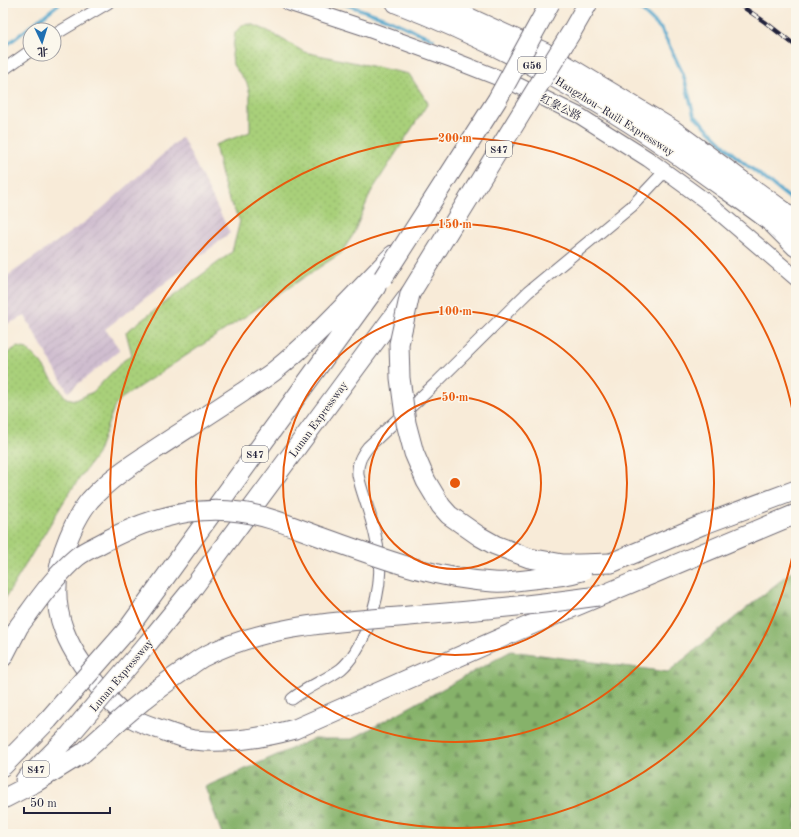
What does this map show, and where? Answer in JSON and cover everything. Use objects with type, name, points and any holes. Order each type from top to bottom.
[{"type":"highway","name":"Hangzhou–Ruili Expressway","points":[[396,3],[449,25],[522,60],[600,104],[667,136],[772,223],[796,246]]},
{"type":"highway","name":"Hangzhou–Ruili Expressway","points":[[437,3],[544,52],[667,136],[782,210],[796,223]]},
{"type":"highway","name":"S47","points":[[3,766],[48,720],[127,630],[383,278],[497,100],[550,3]]},
{"type":"highway","name":"Lunan Expressway","points":[[4,799],[68,737],[150,642],[190,592],[410,294],[588,3]]},
{"type":"highway","points":[[408,240],[338,314],[273,372],[144,456],[107,483],[89,501],[75,522],[60,561],[56,585],[62,629],[68,643],[81,664],[111,702],[128,717],[193,740],[251,739],[295,729],[598,596],[796,514]]},
{"type":"highway","points":[[410,294],[399,344],[402,401],[414,453],[426,481],[441,506],[449,515],[468,530],[495,545],[529,558],[563,564],[611,563]]},
{"type":"highway","points":[[3,657],[19,626],[48,586],[78,556],[112,537],[146,523],[190,511],[217,510],[247,513],[272,519],[398,564],[446,576],[494,582],[529,580],[569,575],[611,563],[702,525],[796,490]]},
{"type":"highway","points":[[4,799],[36,782],[83,753],[135,707],[168,681],[203,657],[239,641],[286,629],[540,604],[598,596]]},
{"type":"main road","name":"红象公路","points":[[289,3],[394,39],[519,86],[580,116],[665,171],[707,202],[796,278]]},
{"type":"street","points":[[62,30],[108,3]]},
{"type":"street","points":[[3,70],[22,57]]},
{"type":"street","points":[[292,699],[310,686],[337,671],[349,660],[363,637],[373,614],[379,592],[380,569],[376,537],[358,475],[358,464],[362,455],[368,447],[435,384],[528,292],[632,206],[665,171]]},
{"type":"shaded area","points":[[182,137],[230,233],[105,329],[120,350],[68,392],[25,316],[3,326],[3,279],[95,215]]},
{"type":"green space","points":[[251,24],[268,31],[304,52],[409,74],[428,103],[371,192],[353,235],[341,253],[122,398],[115,405],[97,454],[69,493],[3,602],[3,356],[17,347],[27,349],[40,362],[66,398],[76,400],[93,392],[123,361],[132,355],[126,332],[232,252],[240,221],[226,193],[215,145],[250,132],[250,94],[247,83],[233,65],[232,55],[235,33],[242,25]]},
{"type":"green space","points":[[796,568],[796,834],[222,834],[205,787],[313,739],[352,739],[511,651],[668,672]]},
{"type":"waterway","points":[[3,46],[8,44],[60,3]]},
{"type":"waterway","points":[[342,3],[385,18],[433,39]]},
{"type":"waterway","points":[[634,3],[661,29],[683,74],[694,115],[734,155],[796,203]]},
{"type":"railway","points":[[737,3],[796,46]]}]
